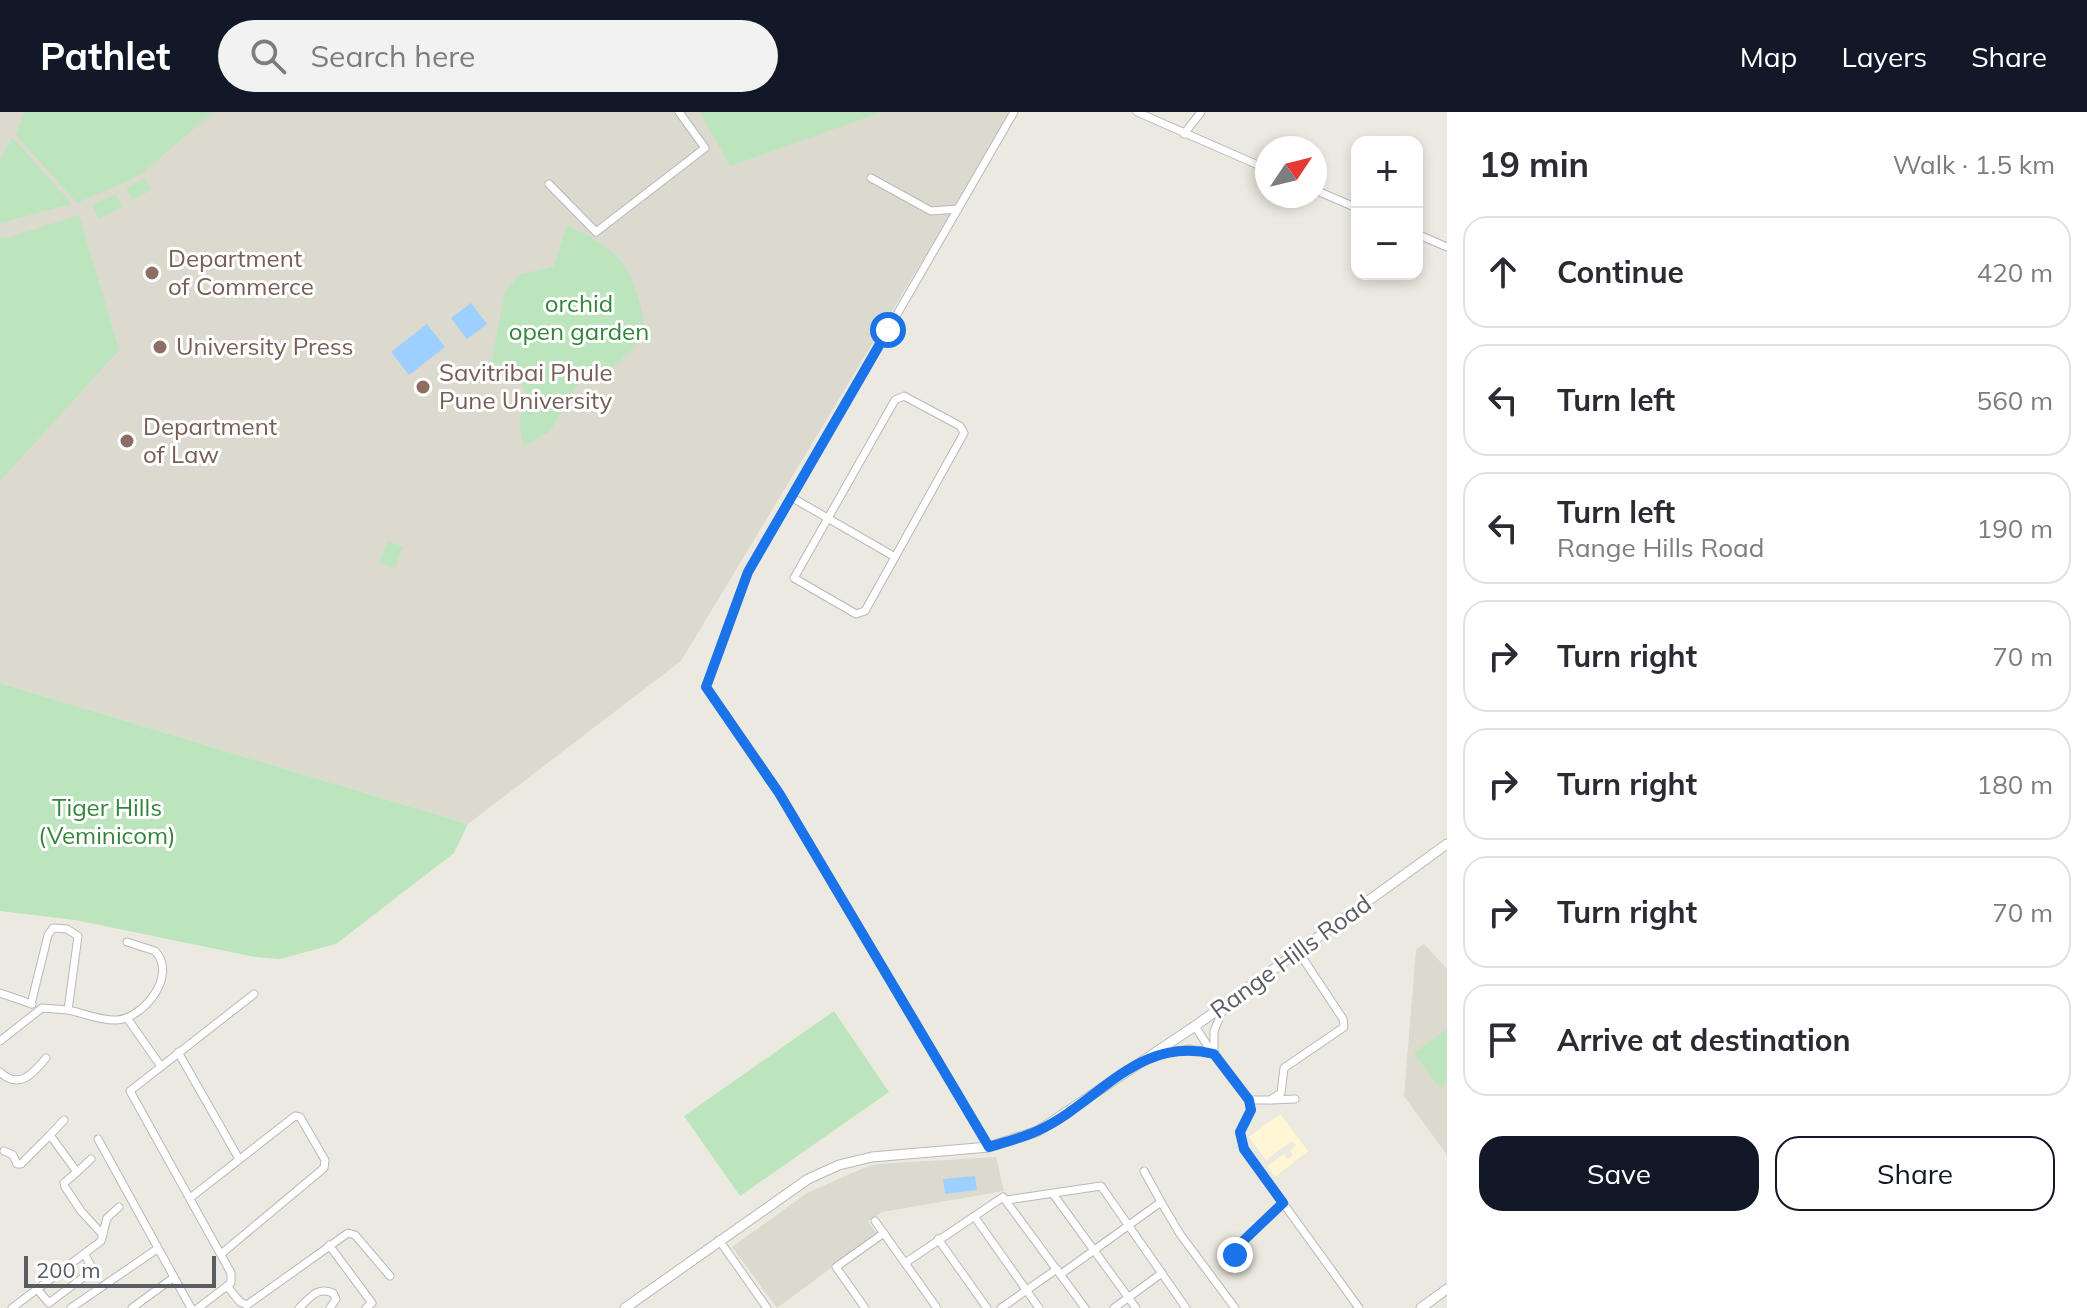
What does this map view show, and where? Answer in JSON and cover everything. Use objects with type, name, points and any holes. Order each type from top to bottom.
[{"type":"street","points":[[549,184],[596,232],[705,148],[679,112]]},
{"type":"street","points":[[989,1147],[779,793],[706,687],[748,572],[1014,112]]},
{"type":"street","points":[[1137,112],[1255,164]]},
{"type":"street","points":[[1184,134],[1201,112]]},
{"type":"street","points":[[871,178],[931,211],[958,209]]},
{"type":"street","points":[[1327,195],[1351,205]]},
{"type":"street","points":[[1423,237],[1447,247]]},
{"type":"street","points":[[904,396],[960,426],[963,436],[895,557],[865,611],[853,613],[794,578],[897,398],[904,396]]},
{"type":"street","points":[[791,497],[895,557]]},
{"type":"street","name":"Range Hills Road","points":[[625,1308],[808,1179],[839,1165],[872,1157],[989,1147],[1038,1131],[1225,1005],[1447,844]]},
{"type":"street","points":[[31,1004],[48,935],[53,928],[67,929],[78,936],[68,1010]]},
{"type":"street","points":[[0,993],[42,1008],[68,1010],[110,1020],[127,1018],[145,1007],[158,987],[163,971],[155,951],[127,942]]},
{"type":"street","points":[[1270,1100],[1281,1093],[1284,1068],[1329,1040],[1345,1025],[1298,951]]},
{"type":"street","points":[[198,1308],[233,1279],[131,1096],[133,1086],[254,994]]},
{"type":"street","points":[[1214,1054],[1214,1031],[1225,1005]]},
{"type":"street","points":[[0,1041],[42,1008]]},
{"type":"street","points":[[127,1018],[160,1065]]},
{"type":"street","points":[[1195,1026],[1249,1100],[1251,1110],[1240,1132],[1244,1149],[1359,1308]]},
{"type":"street","points":[[1150,1056],[1181,1049],[1214,1054]]},
{"type":"street","points":[[178,1052],[239,1159]]},
{"type":"street","points":[[0,1072],[7,1078],[20,1080],[31,1077],[46,1058]]},
{"type":"street","points":[[1249,1100],[1295,1099]]},
{"type":"street","points":[[190,1198],[297,1116],[327,1164],[221,1254]]},
{"type":"street","points":[[4,1151],[13,1155],[17,1164],[21,1164],[64,1120]]},
{"type":"street","points":[[50,1135],[77,1172]]},
{"type":"street","points":[[98,1139],[191,1308]]},
{"type":"street","points":[[91,1159],[64,1183],[81,1211],[103,1235]]},
{"type":"street","points":[[1144,1171],[1180,1234],[1235,1308]]},
{"type":"street","points":[[1007,1200],[1101,1186],[1186,1308]]},
{"type":"street","points":[[1053,1194],[1136,1308]]},
{"type":"street","points":[[905,1263],[1003,1197],[1085,1308]]},
{"type":"street","points":[[1001,1308],[1094,1250],[1161,1202]]},
{"type":"street","points":[[1235,1255],[1242,1242],[1283,1203]]},
{"type":"street","points":[[12,1308],[101,1241],[107,1218],[119,1207]]},
{"type":"street","points":[[974,1216],[1039,1308]]},
{"type":"street","points":[[875,1221],[937,1308]]},
{"type":"street","points":[[227,1286],[240,1302],[247,1305],[345,1233],[352,1233],[390,1276]]},
{"type":"street","points":[[865,1308],[836,1267],[884,1233]]},
{"type":"street","points":[[938,1239],[987,1308]]},
{"type":"street","points":[[719,1240],[767,1308]]},
{"type":"street","points":[[329,1245],[372,1303],[366,1308]]},
{"type":"street","points":[[71,1308],[157,1249]]},
{"type":"street","points":[[37,1289],[49,1303],[93,1270],[85,1255]]},
{"type":"street","points":[[1114,1308],[1162,1273]]},
{"type":"street","points":[[132,1308],[173,1278]]},
{"type":"street","points":[[1421,1308],[1447,1289]]},
{"type":"street","points":[[299,1308],[322,1290],[333,1293],[336,1299],[330,1308]]},
{"type":"shaded area","name":"Savitribai Phule Pune University","points":[[0,112],[1012,112],[681,661],[468,824],[0,683]]},
{"type":"shaded area","points":[[1424,944],[1447,969],[1447,1155],[1404,1096],[1416,950]]},
{"type":"shaded area","points":[[1280,1114],[1308,1151],[1275,1177],[1267,1166],[1284,1154],[1288,1159],[1296,1145],[1292,1141],[1266,1160],[1249,1137]]},
{"type":"shaded area","points":[[996,1157],[1004,1191],[882,1212],[868,1221],[877,1234],[777,1308],[732,1247],[807,1193],[866,1167]]},
{"type":"green space","points":[[24,112],[213,112],[140,175],[77,203],[16,135]]},
{"type":"green space","points":[[700,112],[882,112],[730,166]]},
{"type":"green space","points":[[12,137],[72,204],[0,223],[0,161]]},
{"type":"green space","points":[[145,178],[151,190],[132,200],[126,188]]},
{"type":"green space","points":[[115,194],[122,207],[99,218],[92,205]]},
{"type":"green space","points":[[79,215],[119,350],[0,481],[0,238]]},
{"type":"green space","name":"orchid open garden","points":[[567,225],[604,245],[625,266],[637,294],[647,335],[608,372],[582,376],[550,431],[524,446],[519,424],[526,393],[514,366],[491,364],[505,292],[519,275],[554,266]]},
{"type":"green space","points":[[388,541],[403,547],[395,568],[379,562]]},
{"type":"green space","name":"Tiger Hills (Veminicom)","points":[[0,683],[468,824],[454,853],[336,944],[280,959],[255,957],[75,920],[0,911]]},
{"type":"green space","points":[[834,1011],[889,1092],[740,1196],[684,1116]]},
{"type":"green space","points":[[1447,1029],[1447,1083],[1440,1088],[1414,1053]]},
{"type":"water","points":[[471,303],[487,324],[467,339],[451,318]]},
{"type":"water","points":[[427,324],[445,347],[409,375],[391,352]]},
{"type":"water","points":[[975,1176],[977,1190],[945,1194],[943,1179]]},
{"type":"place","name":"Department of Commerce","points":[[152,273]]},
{"type":"place","name":"University Press","points":[[160,347]]},
{"type":"place","name":"Savitribai Phule Pune University","points":[[423,387]]},
{"type":"place","name":"Department of Law","points":[[127,441]]},
{"type":"route","points":[[888,330],[748,572],[706,687],[779,793],[989,1147],[1038,1131],[1150,1056],[1181,1049],[1214,1054],[1249,1100],[1251,1110],[1240,1132],[1244,1149],[1283,1203],[1261,1221],[1235,1255]]}]
